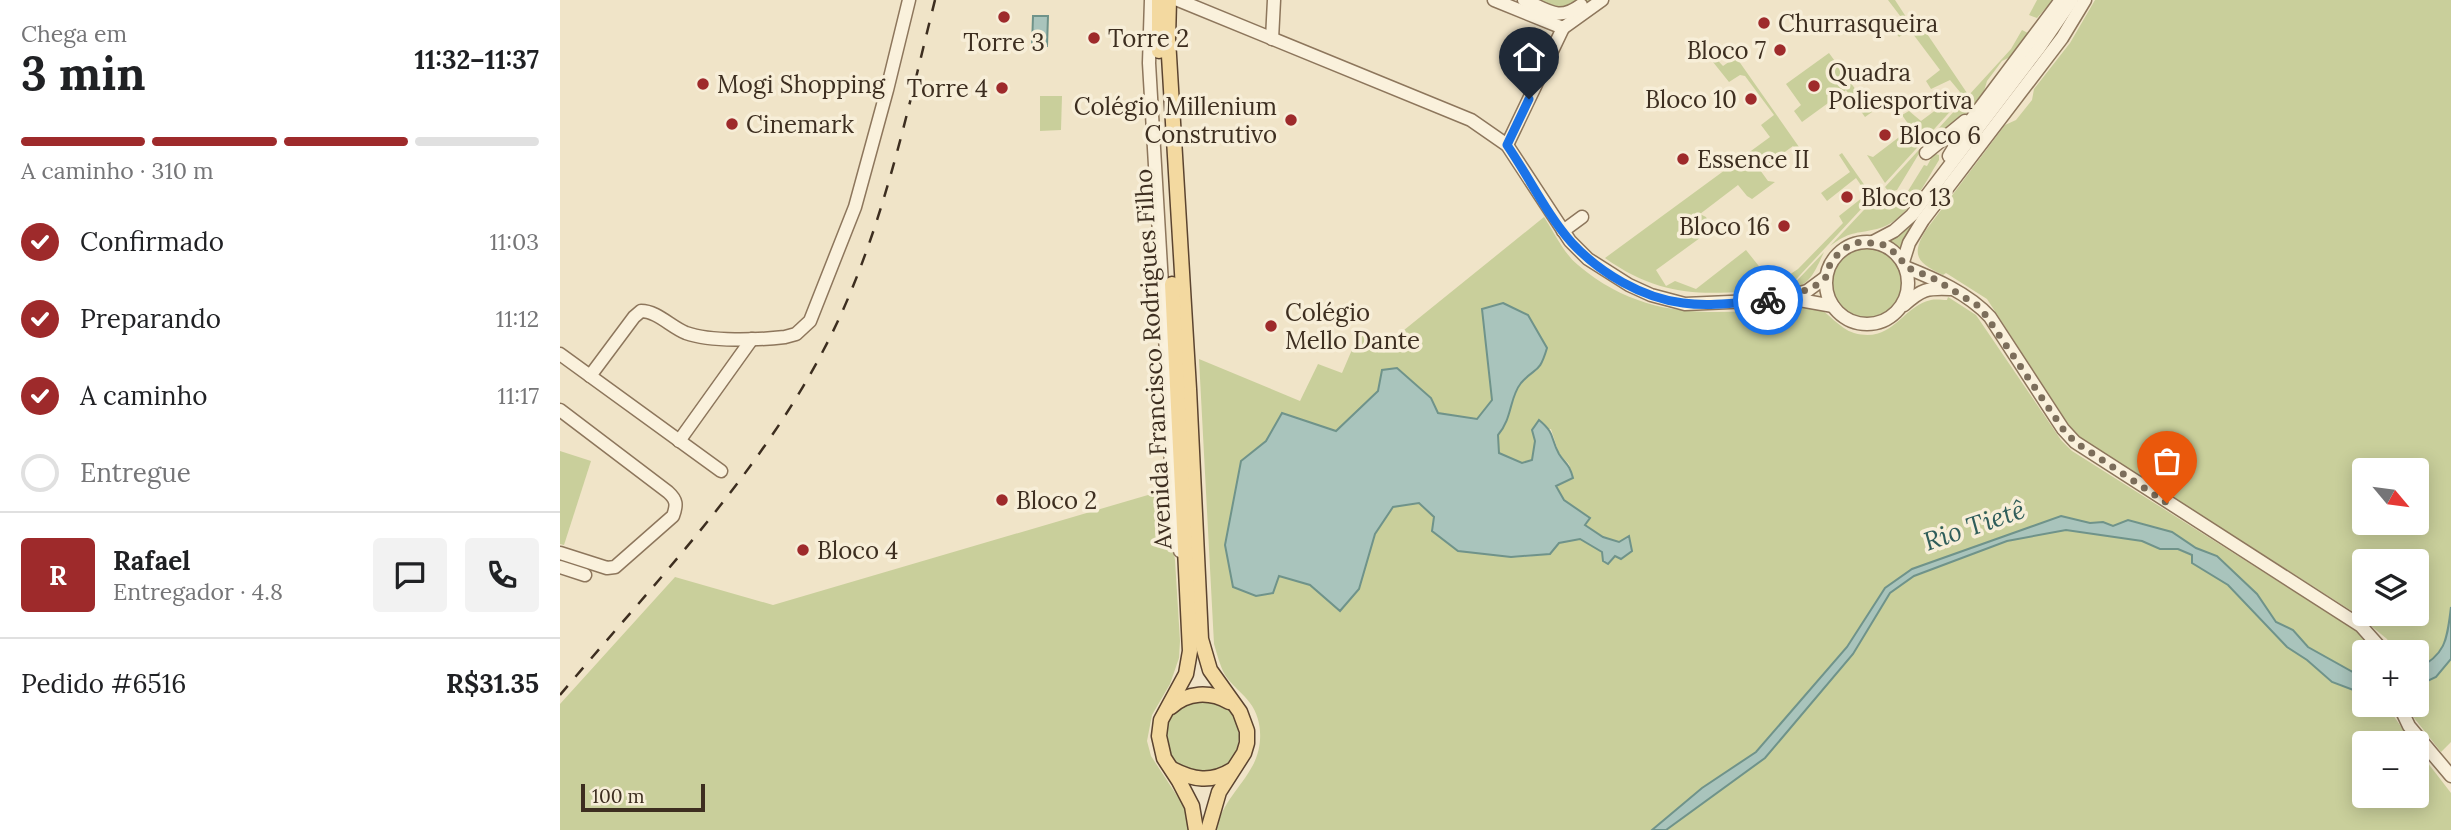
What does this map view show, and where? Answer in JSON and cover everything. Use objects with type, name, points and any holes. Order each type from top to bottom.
[{"type":"main road","name":"Avenida Francisco Rodrigues Filho","points":[[1159,0],[1158,45],[1190,651],[1186,674],[1161,720],[1159,736],[1160,749],[1192,806],[1196,830]]},
{"type":"main road","name":"Avenida Francisco Rodrigues Filho","points":[[1169,0],[1168,39],[1201,639],[1210,670],[1240,712],[1247,731],[1244,753],[1219,792],[1208,830]]},
{"type":"main road","points":[[1167,711],[1182,699],[1203,694],[1212,694],[1233,704]]},
{"type":"main road","points":[[1171,768],[1193,778],[1203,779],[1224,775],[1234,768]]},
{"type":"street","points":[[590,376],[641,311],[651,313],[694,335],[752,339],[796,334],[810,321],[855,207],[908,0]]},
{"type":"street","points":[[1151,0],[1149,64],[1169,404],[1172,504],[1189,630]]},
{"type":"street","points":[[1178,0],[1471,120],[1507,145],[1563,231],[1588,259],[1629,285],[1659,298],[1685,304],[1804,299],[1833,306]]},
{"type":"street","points":[[1272,39],[1274,0]]},
{"type":"street","points":[[1494,0],[1563,28]]},
{"type":"street","points":[[1524,0],[1561,15],[1569,14],[1588,0]]},
{"type":"street","points":[[1507,145],[1563,28],[1602,0]]},
{"type":"street","points":[[1933,188],[1983,103],[2061,0]]},
{"type":"street","points":[[1873,242],[1904,224],[2039,48],[2072,0]]},
{"type":"street","points":[[1901,307],[1908,288],[1905,265],[1909,243],[1923,219],[2062,38],[2085,0]]},
{"type":"street","points":[[1946,162],[1947,153],[1942,148],[1937,147],[1926,153],[1959,127],[1983,103]]},
{"type":"street","points":[[1563,231],[1582,217]]},
{"type":"street","points":[[1951,289],[1923,290],[1883,321],[1861,324],[1850,321],[1833,306],[1828,297],[1826,277],[1830,264],[1848,246],[1873,242],[1891,249],[1905,265],[1933,278],[1972,300],[1990,317],[2063,429],[2075,442],[2361,626],[2373,640]]},
{"type":"street","points":[[1780,299],[1807,291],[1826,277]]},
{"type":"street","points":[[679,441],[752,339]]},
{"type":"street","points":[[560,354],[721,471]]},
{"type":"street","points":[[560,410],[668,492],[675,498],[677,506],[673,516],[615,567],[607,568],[560,554]]},
{"type":"street","points":[[560,567],[585,575]]},
{"type":"street","points":[[2405,717],[2409,726],[2451,776]]},
{"type":"green space","points":[[1519,0],[1593,0],[1569,17]]},
{"type":"green space","points":[[1888,0],[1895,0],[1910,23],[1917,19],[1967,93],[1885,183],[1867,155],[1873,157],[1911,128],[1902,115],[1909,111],[1921,121],[1960,92],[1950,80],[1931,89],[1926,81],[1940,70],[1910,30],[1899,37],[1896,33],[1907,25]]},
{"type":"green space","points":[[2037,0],[2053,0],[2037,18],[2029,15]]},
{"type":"green space","points":[[2076,0],[2060,35],[1904,255],[1883,240],[1911,223],[2058,32]]},
{"type":"green space","points":[[2095,0],[2451,0],[2451,607],[2444,643],[2429,661],[2429,640],[2388,640],[2371,626],[2429,626],[2429,549],[2352,549],[2352,611],[2082,439],[2069,425],[1987,299],[1946,273],[1943,275],[1928,267],[1919,258],[1918,246],[1926,230],[2005,125],[2016,120],[2032,100],[2034,89],[2070,43]]},
{"type":"green space","points":[[2022,30],[2028,33],[2010,57],[2002,61],[1970,110],[1923,147],[1897,190],[1889,192],[1885,187],[2011,49]]},
{"type":"green space","points":[[1708,50],[1723,66],[1736,57],[1806,157],[1805,159],[1793,146],[1760,170],[1768,181],[1775,182],[1752,199],[1738,185],[1700,214],[1715,227],[1656,270],[1666,286],[1675,281],[1696,289],[1746,250],[1774,285],[1798,269],[1843,223],[1839,216],[1867,194],[1856,178],[1827,201],[1821,193],[1850,172],[1839,155],[1842,153],[1870,193],[1876,193],[1789,287],[1715,293],[1672,289],[1628,272],[1605,258],[1770,137],[1761,125],[1774,115],[1745,76],[1740,75],[1729,82],[1705,52]]},
{"type":"green space","points":[[1829,53],[1872,112],[1865,117],[1846,90],[1802,122],[1794,111],[1801,105],[1786,84]]},
{"type":"green space","points":[[1040,96],[1062,96],[1061,130],[1040,131]]},
{"type":"green space","points":[[1936,154],[1939,155],[1939,160],[1927,180],[1914,201],[1897,219],[1877,229],[1848,235],[1830,246],[1878,195],[1887,205],[1900,204],[1924,165],[1927,166]]},
{"type":"green space","points":[[1544,217],[1564,249],[1578,265],[1605,285],[1662,307],[1720,312],[1814,306],[1848,331],[1867,335],[1888,329],[1921,304],[1933,300],[1947,300],[1948,297],[1976,315],[2061,440],[2072,451],[2352,628],[2367,640],[2352,640],[2352,672],[2308,647],[2293,630],[2276,622],[2257,594],[2217,556],[2196,548],[2172,532],[2113,526],[2103,522],[2090,523],[2061,516],[1912,569],[1885,588],[1847,647],[1756,752],[1702,788],[1652,830],[1216,830],[1227,803],[1253,765],[1259,750],[1260,733],[1254,710],[1225,675],[1214,644],[1199,359],[1300,401],[1318,364],[1342,373],[1360,331],[1388,343]],"holes":[[[1541,367],[1521,383],[1498,435],[1499,453],[1522,463],[1532,460],[1535,441],[1532,430],[1551,429],[1559,454],[1569,464],[1573,478],[1556,486],[1564,500],[1589,517],[1585,524],[1603,537],[1619,542],[1602,552],[1580,539],[1559,543],[1550,554],[1521,557],[1501,555],[1463,537],[1419,503],[1394,507],[1375,534],[1359,589],[1339,610],[1310,585],[1279,576],[1241,461],[1266,441],[1282,413],[1336,431],[1378,391],[1382,370],[1431,398],[1438,413],[1477,419],[1492,400]]]},
{"type":"green space","points":[[1867,244],[1881,247],[1894,255],[1902,268],[1905,282],[1902,296],[1894,309],[1881,317],[1867,320],[1853,317],[1840,309],[1832,296],[1829,282],[1832,268],[1840,255],[1853,247]]},
{"type":"green space","points":[[1824,252],[1807,281],[1789,289]]},
{"type":"green space","points":[[560,451],[591,461],[564,545],[560,544]]},
{"type":"green space","points":[[1165,490],[1175,560],[1179,658],[1170,684],[1152,715],[1147,741],[1151,756],[1185,808],[1189,830],[560,830],[560,704],[675,577],[773,605]]},
{"type":"green space","points":[[2066,530],[2142,541],[2160,549],[2176,549],[2192,555],[2192,563],[2228,585],[2287,647],[2352,687],[2352,717],[2394,717],[2404,731],[2352,731],[2352,808],[2429,808],[2429,765],[2451,793],[2451,830],[1666,830],[1765,758],[1890,593],[1914,576],[2007,541]]},
{"type":"green space","points":[[2451,659],[2451,742],[2441,752],[2429,737],[2429,731],[2424,731],[2413,717],[2429,717],[2429,680],[2436,677]]},
{"type":"green space","points":[[1202,699],[1216,702],[1228,710],[1236,722],[1239,736],[1236,750],[1228,762],[1216,770],[1202,773],[1188,770],[1176,762],[1168,750],[1165,736],[1168,722],[1176,710],[1188,702]]},
{"type":"water","points":[[1033,16],[1048,16],[1047,46],[1032,47]]},
{"type":"water","points":[[1503,303],[1528,315],[1547,348],[1539,366],[1521,383],[1514,395],[1506,421],[1498,435],[1499,453],[1522,463],[1532,460],[1535,441],[1532,430],[1539,420],[1550,433],[1559,454],[1572,473],[1573,478],[1556,486],[1564,500],[1590,518],[1585,525],[1603,537],[1619,542],[1629,536],[1632,551],[1621,559],[1615,556],[1608,564],[1603,561],[1602,552],[1580,539],[1559,543],[1550,554],[1511,557],[1458,551],[1432,531],[1434,517],[1419,503],[1393,507],[1375,534],[1359,589],[1340,611],[1310,585],[1279,576],[1273,593],[1256,596],[1233,587],[1225,545],[1241,461],[1266,441],[1282,413],[1336,431],[1378,391],[1382,370],[1397,368],[1431,398],[1438,413],[1477,419],[1492,400],[1482,309]]},
{"type":"water","points":[[2061,516],[2113,526],[2128,520],[2172,532],[2196,548],[2217,556],[2257,594],[2276,622],[2293,630],[2308,647],[2352,672],[2352,690],[2332,682],[2287,647],[2228,585],[2192,563],[2192,555],[2178,549],[2160,549],[2142,541],[2066,530],[2007,541],[1914,576],[1890,593],[1853,654],[1765,758],[1666,830],[1652,830],[1702,788],[1756,752],[1847,647],[1885,588],[1912,569]]},
{"type":"water","points":[[2451,607],[2451,659],[2436,677],[2429,680],[2429,661],[2444,644]]},
{"type":"railway","points":[[560,695],[720,506],[792,405],[823,352],[849,296],[876,224],[898,150],[935,0]]},
{"type":"way so far","points":[[1768,300],[1807,291],[1815,286],[1826,277],[1830,264],[1848,246],[1860,242],[1882,244],[1898,255],[1906,267],[1933,278],[1980,307],[1990,317],[2063,429],[2075,442],[2167,503]]},
{"type":"place","name":"Torre 3","points":[[1004,17]]},
{"type":"place","name":"Churrasqueira","points":[[1764,23]]},
{"type":"place","name":"Torre 2","points":[[1094,38]]},
{"type":"place","name":"Bloco 7","points":[[1780,50]]},
{"type":"place","name":"Mogi Shopping","points":[[703,84]]},
{"type":"place","name":"Quadra Poliesportiva","points":[[1814,86]]},
{"type":"place","name":"Torre 4","points":[[1002,88]]},
{"type":"place","name":"Bloco 10","points":[[1751,99]]},
{"type":"place","name":"Colégio Millenium Construtivo","points":[[1291,120]]},
{"type":"place","name":"Cinemark","points":[[732,124]]},
{"type":"place","name":"Bloco 6","points":[[1885,135]]},
{"type":"place","name":"Essence II","points":[[1683,159]]},
{"type":"place","name":"Bloco 13","points":[[1847,197]]},
{"type":"place","name":"Bloco 16","points":[[1784,226]]},
{"type":"place","name":"Colégio Mello Dante","points":[[1271,326]]},
{"type":"place","name":"Bloco 2","points":[[1002,500]]},
{"type":"place","name":"Bloco 4","points":[[803,550]]},
{"type":"route","points":[[1529,99],[1507,145],[1570,241],[1588,259],[1629,285],[1667,300],[1685,304],[1720,304],[1768,300]]},
{"type":"water label","name":"Rio Tietê","points":[[1974,525]]}]
